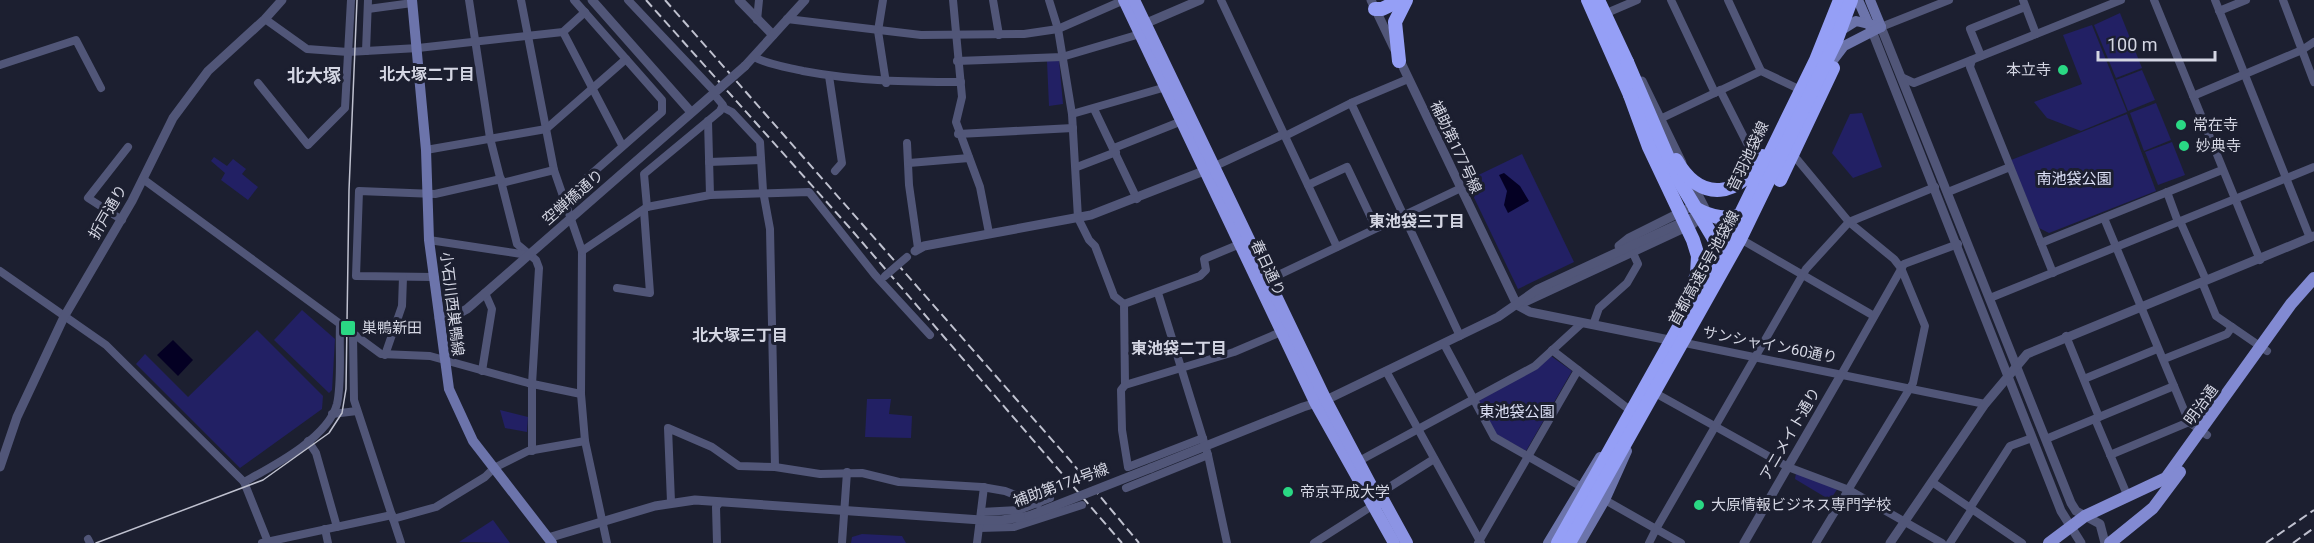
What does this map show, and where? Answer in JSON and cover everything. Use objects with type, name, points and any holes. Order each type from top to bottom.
[{"type":"highway","name":"春日通り","points":[[1124,0],[1141,28],[1209,169],[1240,244],[1281,332],[1354,464],[1394,543]]},
{"type":"highway","name":"春日通り","points":[[1134,0],[1141,28],[1182,122],[1268,280],[1320,401]]},
{"type":"highway","points":[[1373,4],[1388,0]]},
{"type":"highway","points":[[1373,4],[1382,9],[1401,0]]},
{"type":"highway","points":[[1399,61],[1395,22],[1406,0]]},
{"type":"highway","points":[[1588,0],[1630,95],[1649,147],[1693,240],[1698,256],[1693,288],[1658,353],[1651,391]]},
{"type":"highway","points":[[1598,0],[1674,172],[1717,244],[1724,277],[1717,300],[1653,411],[1617,457]]},
{"type":"highway","points":[[1630,95],[1684,197],[1696,209],[1715,217],[1736,217],[1747,213],[1770,196],[1796,148],[1839,53],[1848,2]]},
{"type":"highway","name":"首都高速5号池袋線","points":[[1557,543],[1651,391],[1808,77],[1848,2]]},
{"type":"highway","name":"首都高速5号池袋線","points":[[1570,543],[1740,239],[1775,169],[1848,2]]},
{"type":"highway","points":[[1627,62],[1635,72],[1680,166],[1697,184],[1713,190],[1730,189],[1747,178],[1808,77]]},
{"type":"highway","name":"春日通り","points":[[1354,464],[1401,543]]},
{"type":"highway","points":[[1354,464],[1380,493],[1407,543]]},
{"type":"highway","points":[[1354,464],[1369,508],[1388,543]]},
{"type":"main road","points":[[1870,0],[1873,27]]},
{"type":"main road","name":"小石川西巣鴨線","points":[[412,2],[426,150],[429,240],[449,389],[464,424],[549,541]]},
{"type":"main road","points":[[1848,2],[1873,27]]},
{"type":"main road","name":"音羽池袋線","points":[[1557,543],[1671,340],[1759,167],[1814,52],[1848,2]]},
{"type":"main road","points":[[1814,52],[1850,23],[1873,27]]},
{"type":"main road","points":[[1580,543],[1605,500],[1640,424],[1651,391],[1685,344],[1744,241],[1838,52],[1873,27]]},
{"type":"main road","name":"明治通","points":[[2107,543],[2153,508],[2204,432],[2314,278]]},
{"type":"main road","name":"明治通","points":[[2263,349],[2314,290]]},
{"type":"main road","points":[[1548,543],[1580,486],[1629,414]]},
{"type":"main road","points":[[1570,543],[1640,424]]},
{"type":"main road","name":"明治通","points":[[2049,543],[2085,516],[2166,478],[2204,432]]},
{"type":"street","name":"折戸通り","points":[[0,467],[17,417],[64,317],[122,220],[144,179],[164,133],[193,89],[214,64],[265,19],[282,0]]},
{"type":"street","points":[[258,83],[308,145],[345,108],[351,0]]},
{"type":"street","points":[[469,0],[490,138],[517,243],[536,260],[539,268],[532,384],[532,450]]},
{"type":"street","points":[[521,0],[554,170],[582,251],[581,394],[585,441],[607,543]]},
{"type":"street","points":[[564,198],[662,112],[662,100],[574,0]]},
{"type":"street","points":[[592,0],[692,112]]},
{"type":"street","points":[[628,0],[716,91],[723,107],[732,112],[760,142],[764,194],[770,228],[775,467]]},
{"type":"street","points":[[739,0],[773,36]]},
{"type":"street","points":[[757,20],[759,0]]},
{"type":"street","name":"空蝉橋通り","points":[[439,318],[463,312],[485,293],[745,66],[805,0]]},
{"type":"street","points":[[883,0],[878,31],[886,83]]},
{"type":"street","points":[[953,0],[962,97],[956,122],[958,134],[980,188],[989,232]]},
{"type":"street","points":[[993,0],[999,35]]},
{"type":"street","points":[[1050,0],[1058,29],[1072,114],[1077,167],[1078,218],[1095,246],[1114,296],[1124,304]]},
{"type":"street","points":[[787,19],[878,31],[956,36],[999,35],[1058,29],[1124,0]]},
{"type":"street","points":[[957,61],[1062,57],[1141,28],[1200,0]]},
{"type":"street","points":[[1221,0],[1337,247]]},
{"type":"street","points":[[1604,0],[1707,212],[1744,241],[1874,316]]},
{"type":"street","points":[[1610,12],[1637,0]]},
{"type":"street","points":[[1671,0],[1759,167]]},
{"type":"street","points":[[1728,0],[1761,70],[1815,97]]},
{"type":"street","points":[[1873,27],[1948,0]]},
{"type":"street","points":[[1901,77],[1914,83],[2121,0]]},
{"type":"street","points":[[2154,0],[2260,260]]},
{"type":"street","points":[[1890,543],[1985,404],[2008,373],[2027,354],[2066,336],[2313,237],[2286,178],[2215,0]]},
{"type":"street","points":[[2219,10],[2246,0]]},
{"type":"street","points":[[2283,0],[2314,82]]},
{"type":"street","points":[[366,51],[368,4],[412,2]]},
{"type":"street","points":[[1981,56],[1970,29],[2024,3],[2036,34]]},
{"type":"street","name":"補助第177号線","points":[[1373,4],[1516,305]]},
{"type":"street","points":[[265,19],[307,49],[348,52],[418,48],[563,32],[585,12]]},
{"type":"street","points":[[1873,27],[1901,77],[2072,507],[2100,524],[2107,543]]},
{"type":"street","points":[[1873,27],[2061,511],[2081,543]]},
{"type":"street","points":[[563,32],[622,145]]},
{"type":"street","points":[[0,65],[76,40],[101,88]]},
{"type":"street","points":[[2193,96],[2244,72],[2302,50],[2314,42]]},
{"type":"street","points":[[754,57],[765,63],[829,76],[886,83],[960,82]]},
{"type":"street","points":[[426,150],[546,129],[626,59]]},
{"type":"street","points":[[1972,60],[1970,67],[2053,273]]},
{"type":"street","points":[[1660,119],[1761,70]]},
{"type":"street","points":[[829,76],[842,163],[835,171]]},
{"type":"street","points":[[883,279],[917,250],[989,232],[1078,218],[1137,199],[1408,79]]},
{"type":"street","points":[[1072,114],[1166,87]]},
{"type":"street","points":[[1351,103],[1461,336]]},
{"type":"street","points":[[617,288],[650,293],[644,174],[723,107]]},
{"type":"street","points":[[1094,109],[1137,199]]},
{"type":"street","points":[[708,121],[710,195]]},
{"type":"street","points":[[1077,167],[1182,122]]},
{"type":"street","points":[[958,134],[1073,128]]},
{"type":"street","points":[[908,143],[917,250]]},
{"type":"street","points":[[122,220],[88,198],[128,147]]},
{"type":"street","points":[[1790,150],[1848,222],[1894,259],[1901,268],[1925,326],[1911,388],[1816,543]]},
{"type":"street","points":[[909,163],[969,159]]},
{"type":"street","points":[[709,162],[761,160]]},
{"type":"street","points":[[1308,185],[1347,167],[1376,228]]},
{"type":"street","points":[[1948,192],[2010,167]]},
{"type":"street","points":[[1990,298],[2179,221],[2235,201],[2314,167]]},
{"type":"street","points":[[433,277],[356,276],[359,191],[427,194],[554,170]]},
{"type":"street","points":[[2041,243],[2222,170]]},
{"type":"street","points":[[144,179],[340,326],[385,355],[430,356],[532,384],[581,394]]},
{"type":"street","points":[[1649,543],[1802,274],[1848,222],[1935,187]]},
{"type":"street","points":[[1268,280],[1459,189]]},
{"type":"street","points":[[582,251],[645,209],[710,195],[808,192],[930,335]]},
{"type":"street","points":[[2167,192],[2217,316],[2263,349]]},
{"type":"street","points":[[1608,256],[1629,238],[1701,202]]},
{"type":"street","name":"補助第174号線","points":[[1516,305],[1542,296],[1693,224],[1707,212]]},
{"type":"street","name":"補助第174号線","points":[[549,541],[601,520],[671,502],[695,500],[980,520],[1029,516],[1320,401],[1461,336],[1516,305],[1538,289],[1689,217],[1707,212]]},
{"type":"street","points":[[2104,218],[2189,422],[2204,432]]},
{"type":"street","points":[[429,240],[528,255]]},
{"type":"street","points":[[1124,304],[1200,276],[1206,270],[1204,259],[1240,244]]},
{"type":"street","points":[[1901,268],[1904,264],[1958,244]]},
{"type":"street","points":[[1593,325],[1599,308],[1627,283],[1638,264],[1632,253]]},
{"type":"street","name":"アニメイト通り","points":[[1748,542],[1901,268]]},
{"type":"street","points":[[0,271],[106,345],[244,482],[250,493],[265,542],[436,507],[485,477],[494,468],[532,450],[585,441]]},
{"type":"street","points":[[385,355],[402,306],[403,277]]},
{"type":"street","points":[[482,371],[492,309],[485,293]]},
{"type":"street","points":[[1158,293],[1205,446],[1227,543]]},
{"type":"street","points":[[1124,304],[1125,385]]},
{"type":"street","name":"サンシャイン60通り","points":[[1516,305],[1530,312],[1582,323],[1985,404]]},
{"type":"street","points":[[1354,464],[1535,366],[1582,323]]},
{"type":"street","points":[[244,482],[321,431],[332,414],[337,404],[340,326]]},
{"type":"street","points":[[2164,359],[2227,334],[2232,327]]},
{"type":"street","points":[[1205,446],[1128,467],[1121,412],[1121,390],[1125,385],[1234,352],[1281,332]]},
{"type":"street","points":[[353,335],[352,389],[400,543]]},
{"type":"street","points":[[2066,336],[2128,497]]},
{"type":"street","points":[[1444,344],[1494,437],[1580,486]]},
{"type":"street","points":[[2084,379],[2157,349]]},
{"type":"street","points":[[1552,350],[1629,414]]},
{"type":"street","points":[[1480,543],[1578,370]]},
{"type":"street","points":[[1386,371],[1480,543]]},
{"type":"street","points":[[2046,439],[2174,386]]},
{"type":"street","points":[[1651,391],[1788,467],[1849,490],[1942,543]]},
{"type":"street","points":[[332,414],[357,411]]},
{"type":"street","points":[[2110,454],[2189,422]]},
{"type":"street","points":[[671,502],[668,428],[712,447],[739,466],[775,467],[820,474],[847,472],[899,482],[984,487],[1005,490],[1038,504]]},
{"type":"street","points":[[1950,543],[2010,446],[2032,438]]},
{"type":"street","points":[[308,441],[316,453],[337,527]]},
{"type":"street","points":[[1126,488],[1205,446]]},
{"type":"street","points":[[1380,493],[1434,459]]},
{"type":"street","points":[[842,543],[847,472]]},
{"type":"street","points":[[1932,482],[2022,543]]},
{"type":"street","points":[[976,543],[984,487]]},
{"type":"street","points":[[980,520],[1038,504],[1050,498]]},
{"type":"street","points":[[1605,500],[1681,543]]},
{"type":"street","points":[[717,543],[716,507],[720,502]]},
{"type":"street","points":[[980,520],[1014,527],[1082,505]]},
{"type":"street","points":[[1314,543],[1369,508]]},
{"type":"street","points":[[325,529],[328,543]]},
{"type":"green space","points":[[2120,13],[2142,68],[2116,78],[2094,25]]},
{"type":"green space","points":[[2092,25],[2127,112],[2081,131],[2047,118],[2034,102],[2082,84],[2063,35]]},
{"type":"green space","points":[[1059,60],[1063,104],[1049,106],[1047,61]]},
{"type":"green space","points":[[2142,70],[2155,100],[2128,111],[2116,80]]},
{"type":"green space","points":[[2156,103],[2171,140],[2144,151],[2130,113]]},
{"type":"green space","points":[[1862,113],[1882,167],[1853,178],[1832,153],[1850,114]]},
{"type":"green space","name":"南池袋公園","points":[[2127,114],[2156,191],[2049,233],[2039,228],[2011,160]]},
{"type":"green space","points":[[2172,142],[2185,175],[2158,185],[2145,152]]},
{"type":"green space","points":[[1522,154],[1574,262],[1518,289],[1466,181]]},
{"type":"green space","points":[[214,157],[227,166],[233,159],[246,169],[242,174],[258,187],[248,200],[221,180],[225,173],[211,161]]},
{"type":"green space","points":[[302,310],[335,339],[332,390],[329,393],[274,340]]},
{"type":"green space","points":[[257,330],[323,396],[322,409],[240,468],[136,364],[145,354],[188,397]]},
{"type":"green space","name":"東池袋公園","points":[[1551,356],[1572,371],[1526,451],[1496,434],[1478,399],[1537,369]]},
{"type":"green space","points":[[867,399],[891,399],[889,414],[912,416],[911,438],[865,437]]},
{"type":"green space","points":[[500,410],[528,417],[527,432],[505,428]]},
{"type":"green space","points":[[1796,473],[1838,488],[1830,500],[1795,479]]},
{"type":"green space","points":[[493,520],[510,543],[459,542]]},
{"type":"green space","points":[[862,534],[902,536],[906,543],[851,543],[852,537]]},
{"type":"water","points":[[1504,173],[1520,186],[1529,201],[1508,213],[1504,205],[1507,191],[1499,175]]},
{"type":"water","points":[[173,340],[193,360],[178,376],[157,355]]},
{"type":"tram line","points":[[96,543],[263,480],[329,433],[342,413],[346,389],[349,190],[357,0]]},
{"type":"railway","points":[[646,0],[849,227],[1122,543]]},
{"type":"railway","points":[[665,0],[1068,458],[1139,543]]},
{"type":"railway","points":[[2266,543],[2314,510]]},
{"type":"railway","points":[[2293,543],[2314,528]]},
{"type":"place","name":"本立寺","points":[[2063,70]]},
{"type":"place","name":"常在寺","points":[[2181,125]]},
{"type":"place","name":"妙典寺","points":[[2184,146]]},
{"type":"place","name":"巣鴨新田","points":[[348,328]]},
{"type":"place","name":"帝京平成大学","points":[[1288,492]]},
{"type":"place","name":"大原情報ビジネス専門学校","points":[[1699,505]]},
{"type":"district","name":"北大塚二丁目","points":[[427,74]]},
{"type":"district","name":"北大塚","points":[[314,76]]},
{"type":"district","name":"東池袋三丁目","points":[[1417,221]]},
{"type":"district","name":"北大塚三丁目","points":[[740,335]]},
{"type":"district","name":"東池袋二丁目","points":[[1179,348]]}]
